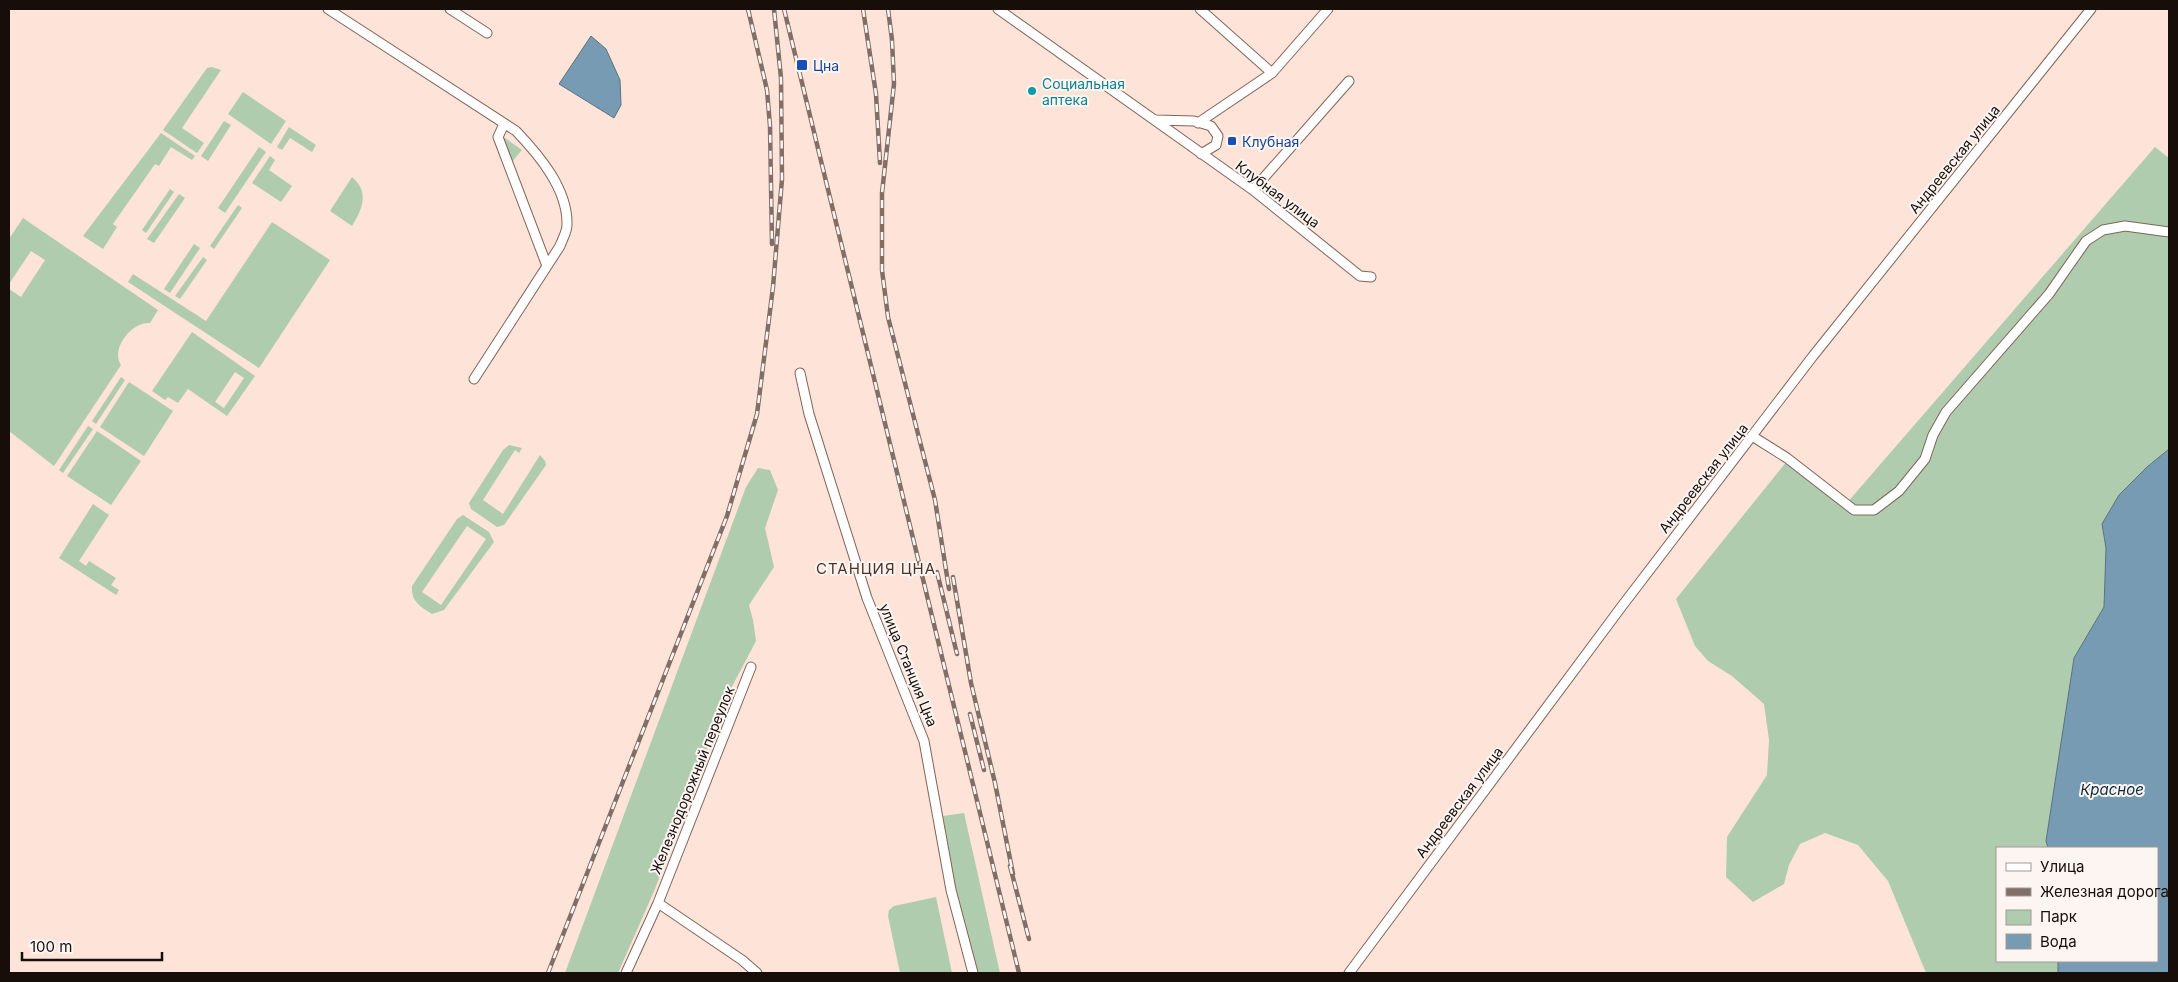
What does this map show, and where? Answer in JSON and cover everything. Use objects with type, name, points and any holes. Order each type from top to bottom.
[{"type":"street","points":[[328,9],[516,131],[536,152],[556,184],[566,209],[567,227],[560,246],[474,379]]},
{"type":"street","points":[[450,9],[487,33]]},
{"type":"street","name":"Клубная улица","points":[[998,9],[1253,190],[1360,276],[1370,277]]},
{"type":"street","points":[[1200,9],[1272,73]]},
{"type":"street","points":[[1198,123],[1272,73],[1328,9]]},
{"type":"street","name":"Андреевская улица","points":[[1349,973],[1616,614],[1752,436],[1819,349],[2091,9]]},
{"type":"street","points":[[1253,190],[1349,81]]},
{"type":"street","points":[[1154,120],[1198,123],[1211,126],[1218,136],[1216,146],[1201,154]]},
{"type":"street","points":[[504,124],[498,137],[547,266]]},
{"type":"street","points":[[1752,436],[1787,458],[1854,510],[1874,510],[1899,491],[1925,458],[1933,435],[1946,412],[2049,294],[2086,241],[2103,230],[2125,226],[2169,232]]},
{"type":"street","name":"улица Станция Цна","points":[[800,372],[809,414],[867,598],[924,741],[951,890],[973,973]]},
{"type":"street","name":"Железнодорожный переулок","points":[[626,973],[658,903],[751,667]]},
{"type":"street","points":[[658,903],[742,960],[757,973]]},
{"type":"green space","points":[[212,67],[221,70],[182,128],[204,143],[197,153],[163,130],[207,68]]},
{"type":"green space","points":[[243,92],[286,121],[271,144],[228,114]]},
{"type":"green space","points":[[224,121],[231,125],[208,161],[201,156]]},
{"type":"green space","points":[[289,127],[316,145],[312,152],[290,138],[282,150],[277,147]]},
{"type":"green space","points":[[161,133],[195,156],[192,160],[171,147],[159,166],[155,164],[113,224],[117,227],[103,249],[83,236]]},
{"type":"green space","points":[[502,136],[522,150],[511,163]]},
{"type":"green space","points":[[259,147],[266,152],[225,213],[218,208]]},
{"type":"green space","points":[[2155,147],[2169,158],[2169,449],[2147,467],[2119,495],[2102,524],[2106,548],[2104,607],[2074,658],[2046,841],[2048,847],[1996,847],[1996,962],[2058,962],[2058,973],[1926,973],[1888,881],[1858,845],[1825,833],[1800,844],[1789,865],[1784,884],[1753,902],[1726,877],[1727,837],[1767,775],[1769,740],[1764,704],[1732,676],[1708,661],[1695,646],[1676,599],[1787,461],[1846,504]]},
{"type":"green space","points":[[270,156],[275,160],[269,170],[292,186],[281,202],[252,183]]},
{"type":"green space","points":[[352,177],[358,183],[363,195],[359,214],[352,226],[330,211]]},
{"type":"green space","points":[[170,189],[174,192],[146,233],[142,230]]},
{"type":"green space","points":[[179,194],[185,198],[154,243],[147,239]]},
{"type":"green space","points":[[238,205],[242,208],[214,249],[210,246]]},
{"type":"green space","points":[[23,218],[158,310],[150,323],[136,326],[125,337],[118,351],[118,359],[121,365],[54,466],[9,431],[9,289],[21,297],[45,260],[31,251],[9,284],[9,239]]},
{"type":"green space","points":[[272,222],[330,260],[259,368],[128,282],[133,274],[206,321]]},
{"type":"green space","points":[[194,244],[200,248],[170,293],[164,289]]},
{"type":"green space","points":[[203,257],[207,260],[180,299],[175,296]]},
{"type":"green space","points":[[192,332],[255,376],[227,416],[188,389],[178,403],[168,397],[165,400],[152,391]],"holes":[[[235,372],[244,378],[224,408],[215,402]]]},
{"type":"green space","points":[[121,377],[125,380],[96,424],[92,421]]},
{"type":"green space","points":[[129,382],[173,411],[144,456],[100,427]]},
{"type":"green space","points":[[88,426],[93,429],[63,473],[59,470]]},
{"type":"green space","points":[[97,431],[141,461],[111,505],[67,476]]},
{"type":"green space","points":[[509,445],[522,448],[519,453],[515,450],[483,500],[503,514],[540,455],[546,465],[504,525],[497,527],[471,509],[469,503],[503,450]]},
{"type":"green space","points":[[758,468],[770,470],[778,490],[765,528],[774,567],[749,605],[756,641],[727,696],[655,889],[618,973],[565,973],[746,487]]},
{"type":"green space","points":[[93,504],[109,515],[79,561],[86,566],[89,561],[116,578],[111,585],[119,590],[116,595],[59,558]]},
{"type":"green space","points":[[463,515],[489,532],[494,542],[444,610],[432,614],[414,599],[412,586],[457,519]],"holes":[[[467,526],[486,539],[441,605],[422,592]]]},
{"type":"green space","points":[[964,813],[1000,973],[977,973],[958,899],[954,891],[943,816]]},
{"type":"green space","points":[[936,897],[952,973],[900,973],[888,916],[889,910],[894,906]]},
{"type":"water","points":[[591,36],[606,49],[620,80],[621,105],[614,118],[559,84]]},
{"type":"water","name":"Красное","points":[[2169,449],[2169,973],[2058,973],[2058,962],[2158,962],[2158,847],[2048,847],[2046,841],[2074,658],[2104,607],[2106,548],[2102,524],[2119,495],[2147,467]]},
{"type":"railway","points":[[748,9],[767,90],[770,126],[772,244]]},
{"type":"railway","points":[[548,973],[727,516],[757,414],[773,287],[782,179],[781,78],[774,9]]},
{"type":"railway","points":[[784,9],[1019,973]]},
{"type":"railway","points":[[863,9],[876,94],[880,163]]},
{"type":"railway","points":[[888,9],[892,40],[894,84],[882,193],[882,270],[888,317],[935,500],[949,589]]},
{"type":"railway","points":[[937,572],[957,654]]},
{"type":"railway","points":[[953,577],[971,683],[995,783],[1013,874]]},
{"type":"railway","points":[[970,714],[984,770]]},
{"type":"railway","points":[[1010,866],[1029,939]]},
{"type":"place","name":"Цна","points":[[802,65]]},
{"type":"place","name":"Социальная аптека","points":[[1032,91]]},
{"type":"place","name":"Клубная","points":[[1232,141]]},
{"type":"district","name":"СТАНЦИЯ ЦНА","points":[[876,568]]}]
